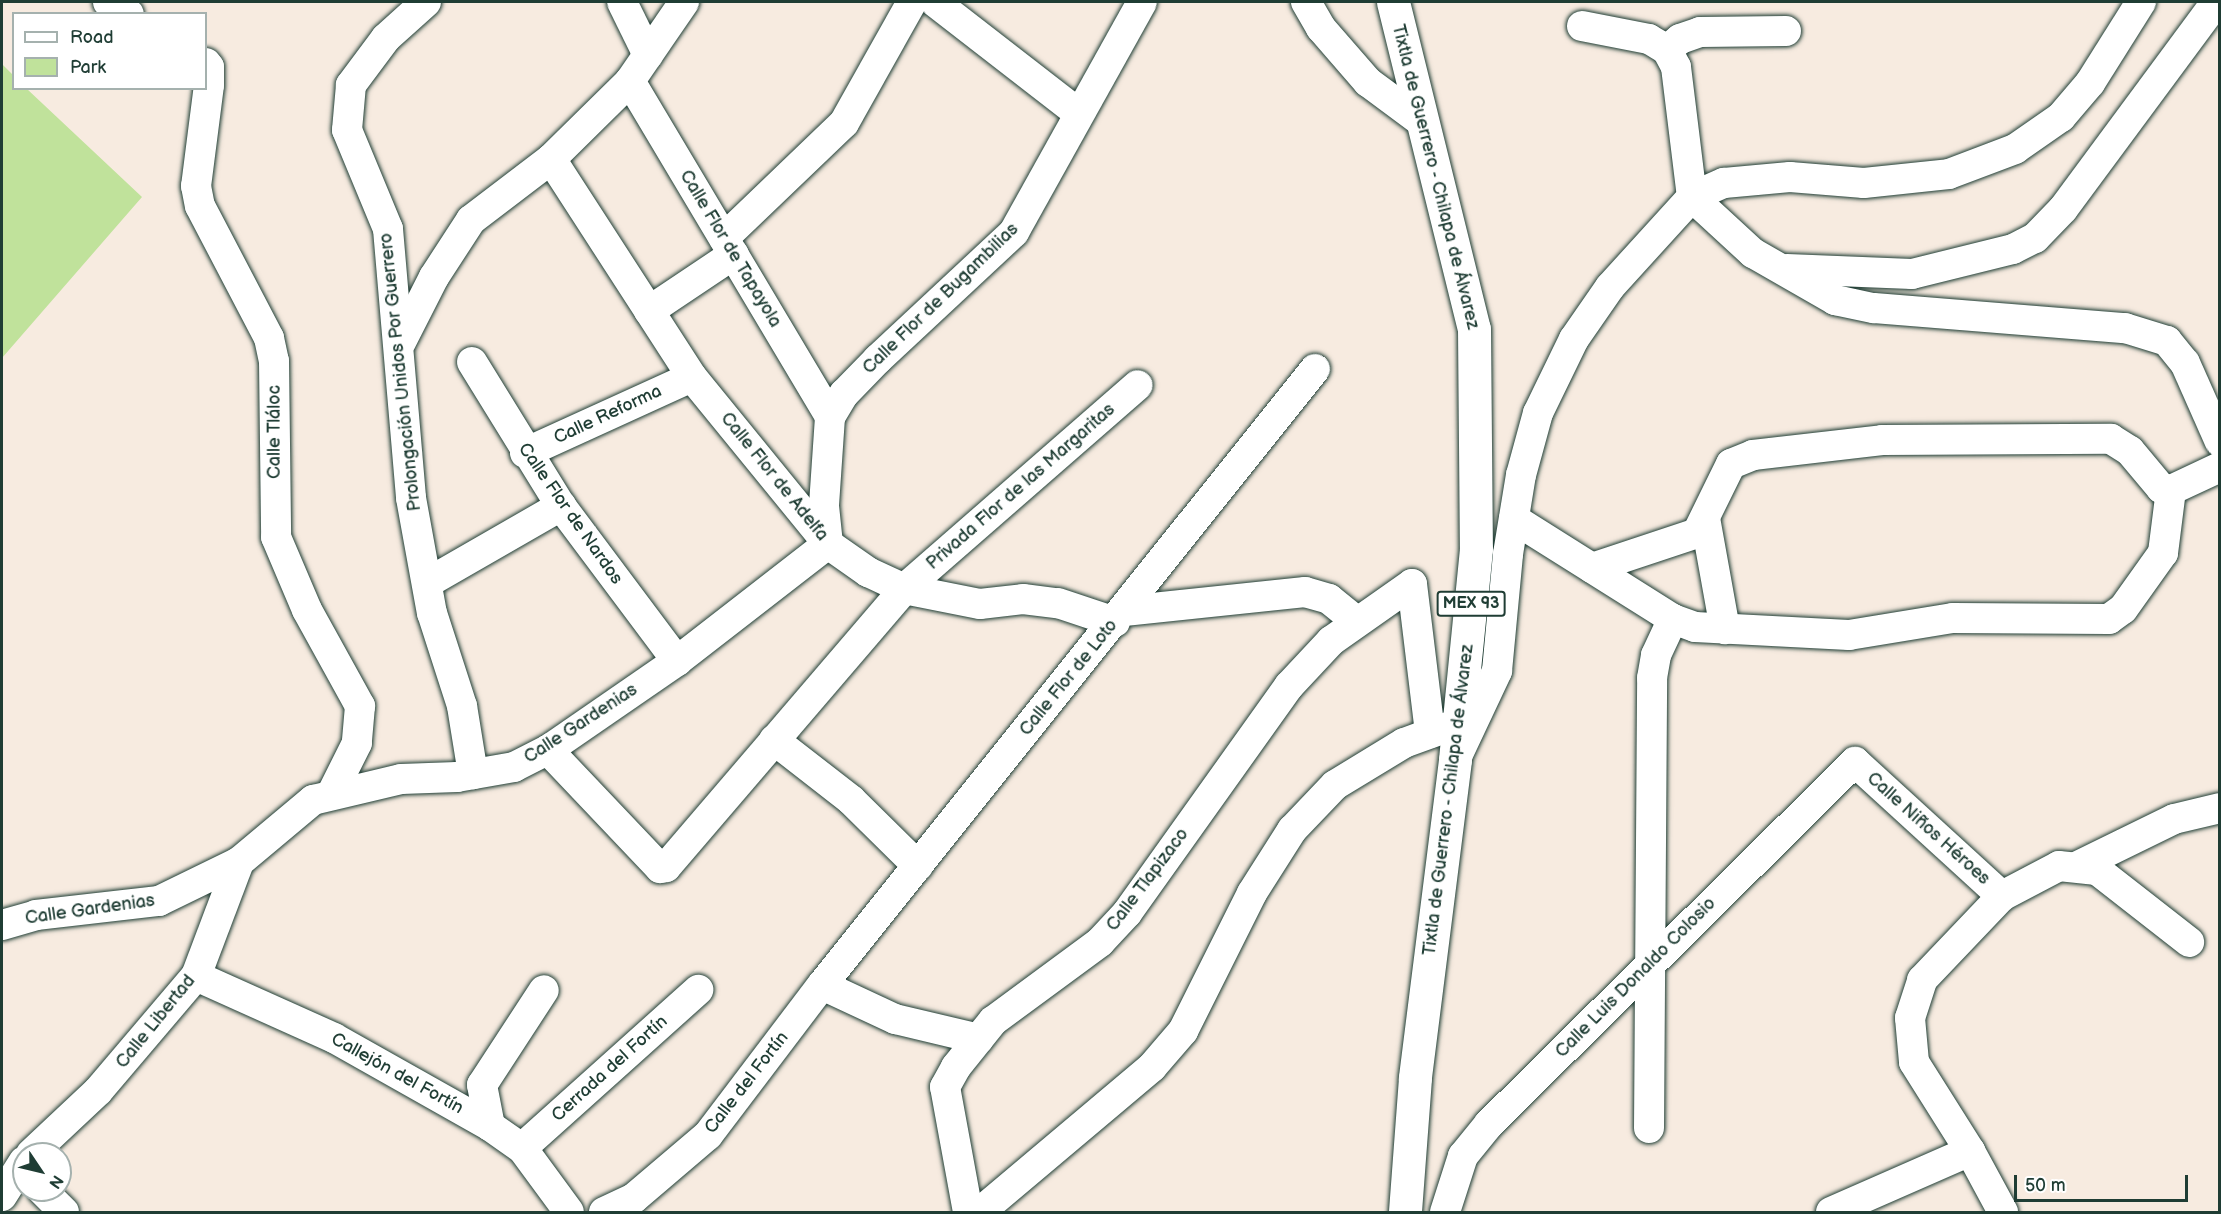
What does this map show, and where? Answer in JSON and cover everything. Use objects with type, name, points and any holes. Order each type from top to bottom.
[{"type":"main road","name":"Tixtla de Guerrero - Chilapa de Álvarez","points":[[1393,2],[1474,329],[1476,549],[1445,728],[1455,760],[1415,1078],[1405,1212]]},
{"type":"street","points":[[108,2],[126,12]]},
{"type":"street","name":"Prolongación Unidos Por Guerrero","points":[[426,2],[386,38],[351,85],[346,110],[347,130],[388,229],[401,342],[411,498],[432,613],[462,706],[473,774]]},
{"type":"street","points":[[622,2],[648,55]]},
{"type":"street","points":[[401,342],[434,277],[471,220],[551,159],[630,81],[684,2]]},
{"type":"street","points":[[649,311],[729,246],[844,123],[912,2]]},
{"type":"street","points":[[935,2],[1078,113]]},
{"type":"street","name":"Calle Flor de Bugambilias","points":[[828,544],[824,505],[830,417],[844,394],[1014,232],[1078,113],[1142,2]]},
{"type":"street","points":[[1306,2],[1320,28],[1368,82],[1422,122]]},
{"type":"street","points":[[1455,760],[1497,670],[1514,519],[1538,413],[1574,339],[1610,287],[1692,197],[1724,183],[1779,178],[1864,183],[1949,174],[2015,149],[2061,117],[2090,84],[2141,2]]},
{"type":"street","points":[[1780,268],[1912,274],[2013,249],[2035,238],[2063,209],[2216,2]]},
{"type":"street","points":[[1582,26],[1649,39],[1667,50],[1676,67],[1692,197],[1753,253],[1835,300],[1874,308],[2125,328],[2167,341],[2185,363],[2220,442]]},
{"type":"street","points":[[1667,50],[1680,39],[1700,32],[1786,31]]},
{"type":"street","name":"Calle Tláloc","points":[[207,64],[209,67],[208,86],[196,186],[200,206],[269,338],[274,361],[276,537],[307,610],[360,706],[357,743],[331,795]]},
{"type":"street","name":"Calle Flor de Tapayola","points":[[630,81],[830,417]]},
{"type":"street","name":"Calle Flor de Adelfa","points":[[551,159],[692,376],[828,544],[868,572],[904,589],[980,604],[1023,599],[1058,603],[1119,616],[1305,592],[1329,599],[1356,621]]},
{"type":"street","name":"Calle Flor de Nardos","points":[[472,362],[525,453],[561,506],[677,661]]},
{"type":"street","name":"Calle Flor de Loto","points":[[822,985],[1316,369]]},
{"type":"street","name":"Calle Reforma","points":[[525,453],[692,376]]},
{"type":"street","name":"Privada Flor de las Margaritas","points":[[774,740],[904,589],[1138,385]]},
{"type":"street","points":[[1592,568],[1685,540],[1697,533],[1731,464],[1753,455],[1882,440],[2111,439],[2130,451],[2154,483],[2171,490],[2220,467]]},
{"type":"street","points":[[1514,519],[1673,619],[1695,627],[1849,635],[1953,618],[2109,619],[2123,609],[2163,553],[2171,490]]},
{"type":"street","points":[[427,583],[561,506]]},
{"type":"street","points":[[1705,518],[1725,629]]},
{"type":"street","name":"Calle Gardenias","points":[[2,925],[36,915],[159,901],[239,862],[313,800],[402,779],[473,774],[514,767],[548,750],[677,661],[828,544]]},
{"type":"street","points":[[1476,549],[1509,554]]},
{"type":"street","name":"Calle Tlapizaco","points":[[968,1212],[945,1087],[993,1022],[1100,942],[1127,913],[1289,686],[1356,621],[1412,584],[1445,728]]},
{"type":"street","points":[[1649,1128],[1653,678],[1656,654],[1673,619]]},
{"type":"street","points":[[980,1212],[1152,1067],[1184,1032],[1252,893],[1292,830],[1335,785],[1404,742],[1445,728]]},
{"type":"street","points":[[548,750],[660,868],[666,867],[774,740],[851,800],[918,866]]},
{"type":"street","name":"Calle Luis Donaldo Colosio","points":[[1445,1212],[1463,1156],[1489,1124],[1855,762]]},
{"type":"street","name":"Calle Niños Héroes","points":[[1855,762],[2002,896]]},
{"type":"street","points":[[2078,866],[2174,819],[2220,808]]},
{"type":"street","name":"Calle Libertad","points":[[46,1142],[98,1091],[196,976],[239,862]]},
{"type":"street","points":[[2002,1212],[1970,1151],[1914,1062],[1910,1018],[1922,980],[2002,896],[2059,866],[2078,866],[2097,870],[2189,942]]},
{"type":"street","name":"Callejón del Fortín","points":[[196,976],[334,1038],[490,1126],[522,1149],[569,1212]]},
{"type":"street","points":[[822,985],[895,1019],[979,1039]]},
{"type":"street","name":"Calle del Fortín","points":[[604,1212],[634,1198],[708,1135],[822,985]]},
{"type":"street","points":[[490,1126],[482,1085],[544,990]]},
{"type":"street","name":"Cerrada del Fortín","points":[[522,1149],[698,990]]},
{"type":"street","points":[[1831,1212],[1970,1151]]},
{"type":"street","name":"Calle Libertad","points":[[2,1196],[12,1181]]},
{"type":"green space","points":[[2,64],[12,74],[12,90],[28,90],[142,197],[2,358]]}]
